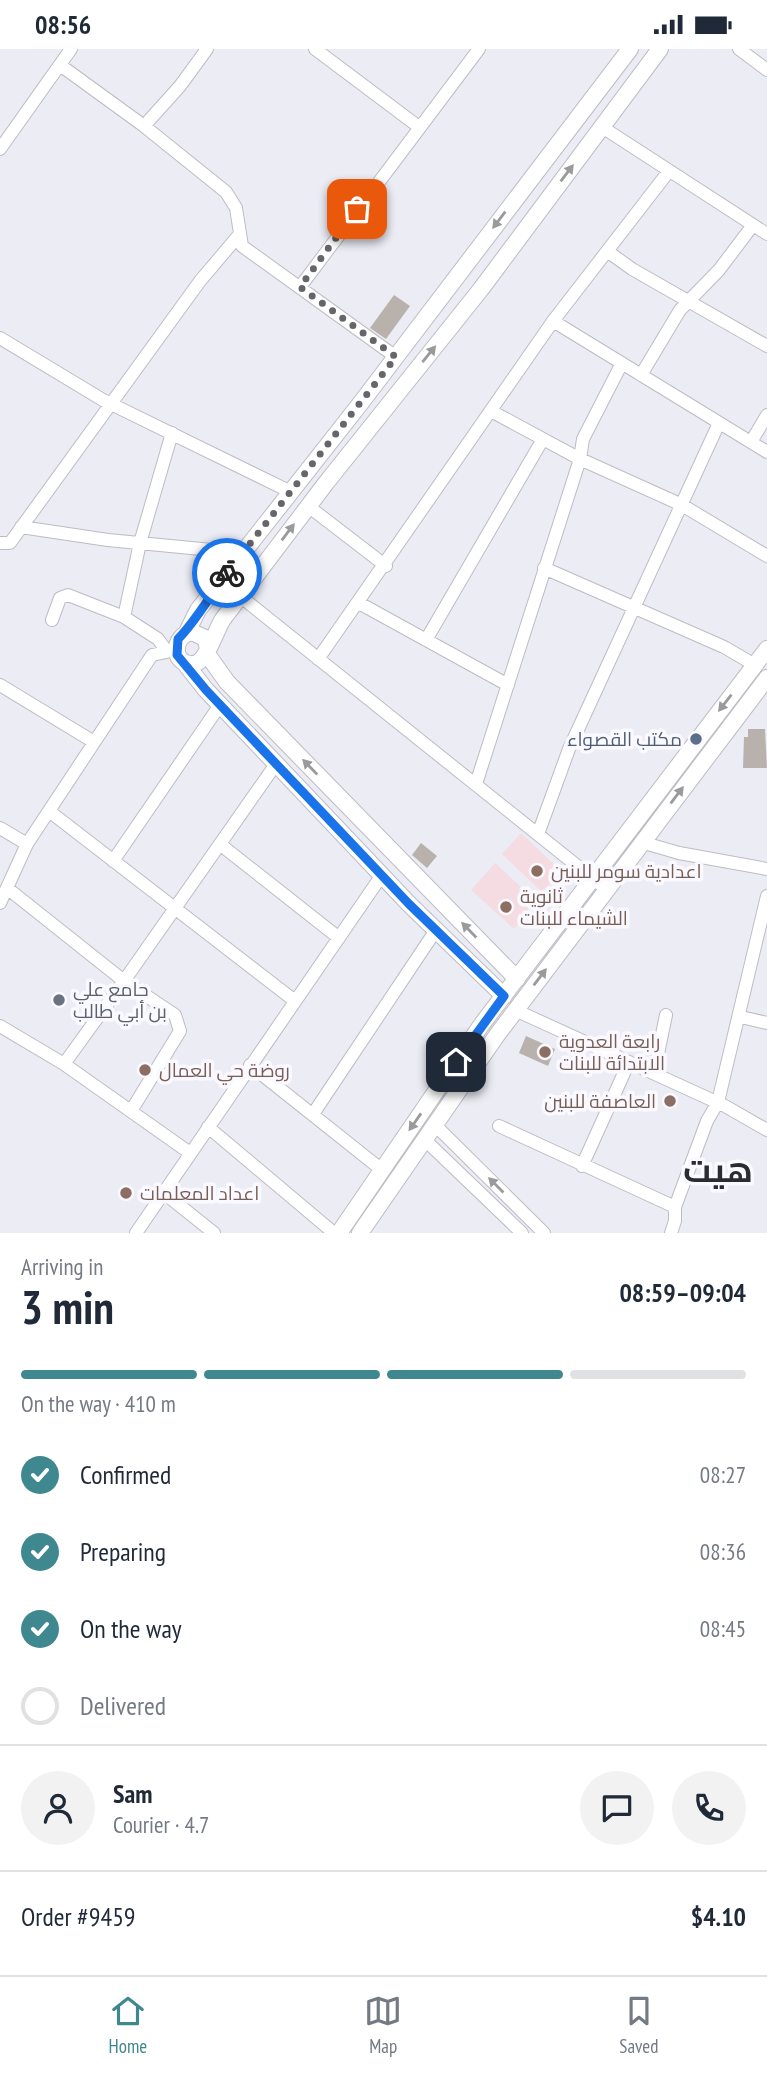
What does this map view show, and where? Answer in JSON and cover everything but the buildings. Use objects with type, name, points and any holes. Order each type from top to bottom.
[{"type":"street","points":[[0,149],[5,132],[71,49]]},
{"type":"street","points":[[144,126],[180,86],[207,49]]},
{"type":"street","points":[[315,49],[332,54],[419,127]]},
{"type":"street","points":[[300,287],[479,49]]},
{"type":"street","points":[[175,654],[178,639],[187,632],[198,610],[396,357],[630,49]]},
{"type":"street","points":[[0,903],[27,843],[152,655],[175,654],[194,664],[207,651],[213,632],[240,596],[481,289],[660,49]]},
{"type":"street","points":[[739,49],[767,70]]},
{"type":"street","points":[[754,61],[762,49]]},
{"type":"street","points":[[60,65],[144,126],[226,192],[236,208],[242,246],[396,357]]},
{"type":"street","points":[[602,127],[762,228],[680,310],[641,375]]},
{"type":"street","points":[[318,659],[386,566],[552,321],[669,171]]},
{"type":"street","points":[[0,543],[9,543],[200,281],[239,235]]},
{"type":"street","points":[[607,251],[632,269],[692,300],[767,346]]},
{"type":"street","points":[[552,321],[767,452]]},
{"type":"street","points":[[0,338],[31,359],[112,404],[291,492]]},
{"type":"street","points":[[476,784],[580,459],[583,439],[622,363]]},
{"type":"street","points":[[491,411],[580,459],[682,505],[767,556]]},
{"type":"street","points":[[751,442],[767,415]]},
{"type":"street","points":[[538,834],[569,749],[719,423]]},
{"type":"street","points":[[124,617],[140,543],[172,433]]},
{"type":"street","points":[[426,640],[543,439]]},
{"type":"street","points":[[309,506],[386,566]]},
{"type":"street","points":[[20,527],[140,543],[243,552]]},
{"type":"street","points":[[360,1233],[515,1010],[763,682],[724,647],[544,568]]},
{"type":"street","points":[[52,620],[60,598],[68,595],[124,617],[158,639],[382,875],[504,996]]},
{"type":"street","points":[[240,596],[606,889]]},
{"type":"street","points":[[359,603],[508,685]]},
{"type":"street","points":[[187,632],[202,635],[207,651],[227,682],[517,979]]},
{"type":"street","points":[[208,1127],[336,1233],[504,996],[767,649]]},
{"type":"street","points":[[0,685],[94,742]]},
{"type":"street","points":[[113,861],[220,705]]},
{"type":"street","points":[[64,1064],[177,910],[276,764]]},
{"type":"street","points":[[49,811],[295,1001]]},
{"type":"street","points":[[0,828],[27,843]]},
{"type":"street","points":[[641,842],[679,853],[767,869]]},
{"type":"street","points":[[221,845],[339,938]]},
{"type":"street","points":[[136,1233],[382,875]]},
{"type":"street","points":[[7,888],[124,981],[175,1015],[180,1031],[131,1111]]},
{"type":"street","points":[[671,1233],[676,1221],[675,1207],[706,1121],[718,1103],[767,896]]},
{"type":"street","points":[[313,1114],[436,930]]},
{"type":"street","points":[[515,1010],[718,1103],[767,1130]]},
{"type":"street","points":[[654,1073],[666,1015]]},
{"type":"street","points":[[740,1017],[767,1023]]},
{"type":"street","points":[[0,1026],[64,1064],[190,1153]]},
{"type":"street","points":[[582,1166],[629,1062]]},
{"type":"street","points":[[250,1065],[382,1170]]},
{"type":"street","points":[[435,1125],[544,1233]]},
{"type":"street","points":[[499,1126],[675,1207]]},
{"type":"street","points":[[425,1140],[522,1233]]},
{"type":"street","points":[[452,1165],[453,1154],[461,1151]]},
{"type":"street","points":[[164,1193],[214,1233]]},
{"type":"shaded area","points":[[521,833],[561,871],[542,892],[502,854]]},
{"type":"shaded area","points":[[495,863],[534,899],[527,906],[529,913],[514,929],[471,890]]},
{"type":"way so far","points":[[227,573],[396,357],[300,287],[357,209]]},
{"type":"place","name":"مكتب القصواء","points":[[696,739]]},
{"type":"place","name":"اعدادية سومر للبنين","points":[[537,871]]},
{"type":"place","name":"ثانوية الشيماء للبنات","points":[[506,907]]},
{"type":"place","name":"جامع علي بن أبي طالب","points":[[59,1000]]},
{"type":"place","name":"رابعة العدوية الابتدائة للبنات","points":[[545,1052]]},
{"type":"place","name":"روضة حي العمال","points":[[145,1070]]},
{"type":"place","name":"العاصفة للبنين","points":[[670,1101]]},
{"type":"place","name":"اعداد المعلمات","points":[[126,1193]]},
{"type":"district","name":"هيت","points":[[718,1169]]},
{"type":"route","points":[[227,573],[198,610],[187,632],[178,639],[177,655],[206,690],[409,904],[504,996],[456,1062]]}]
